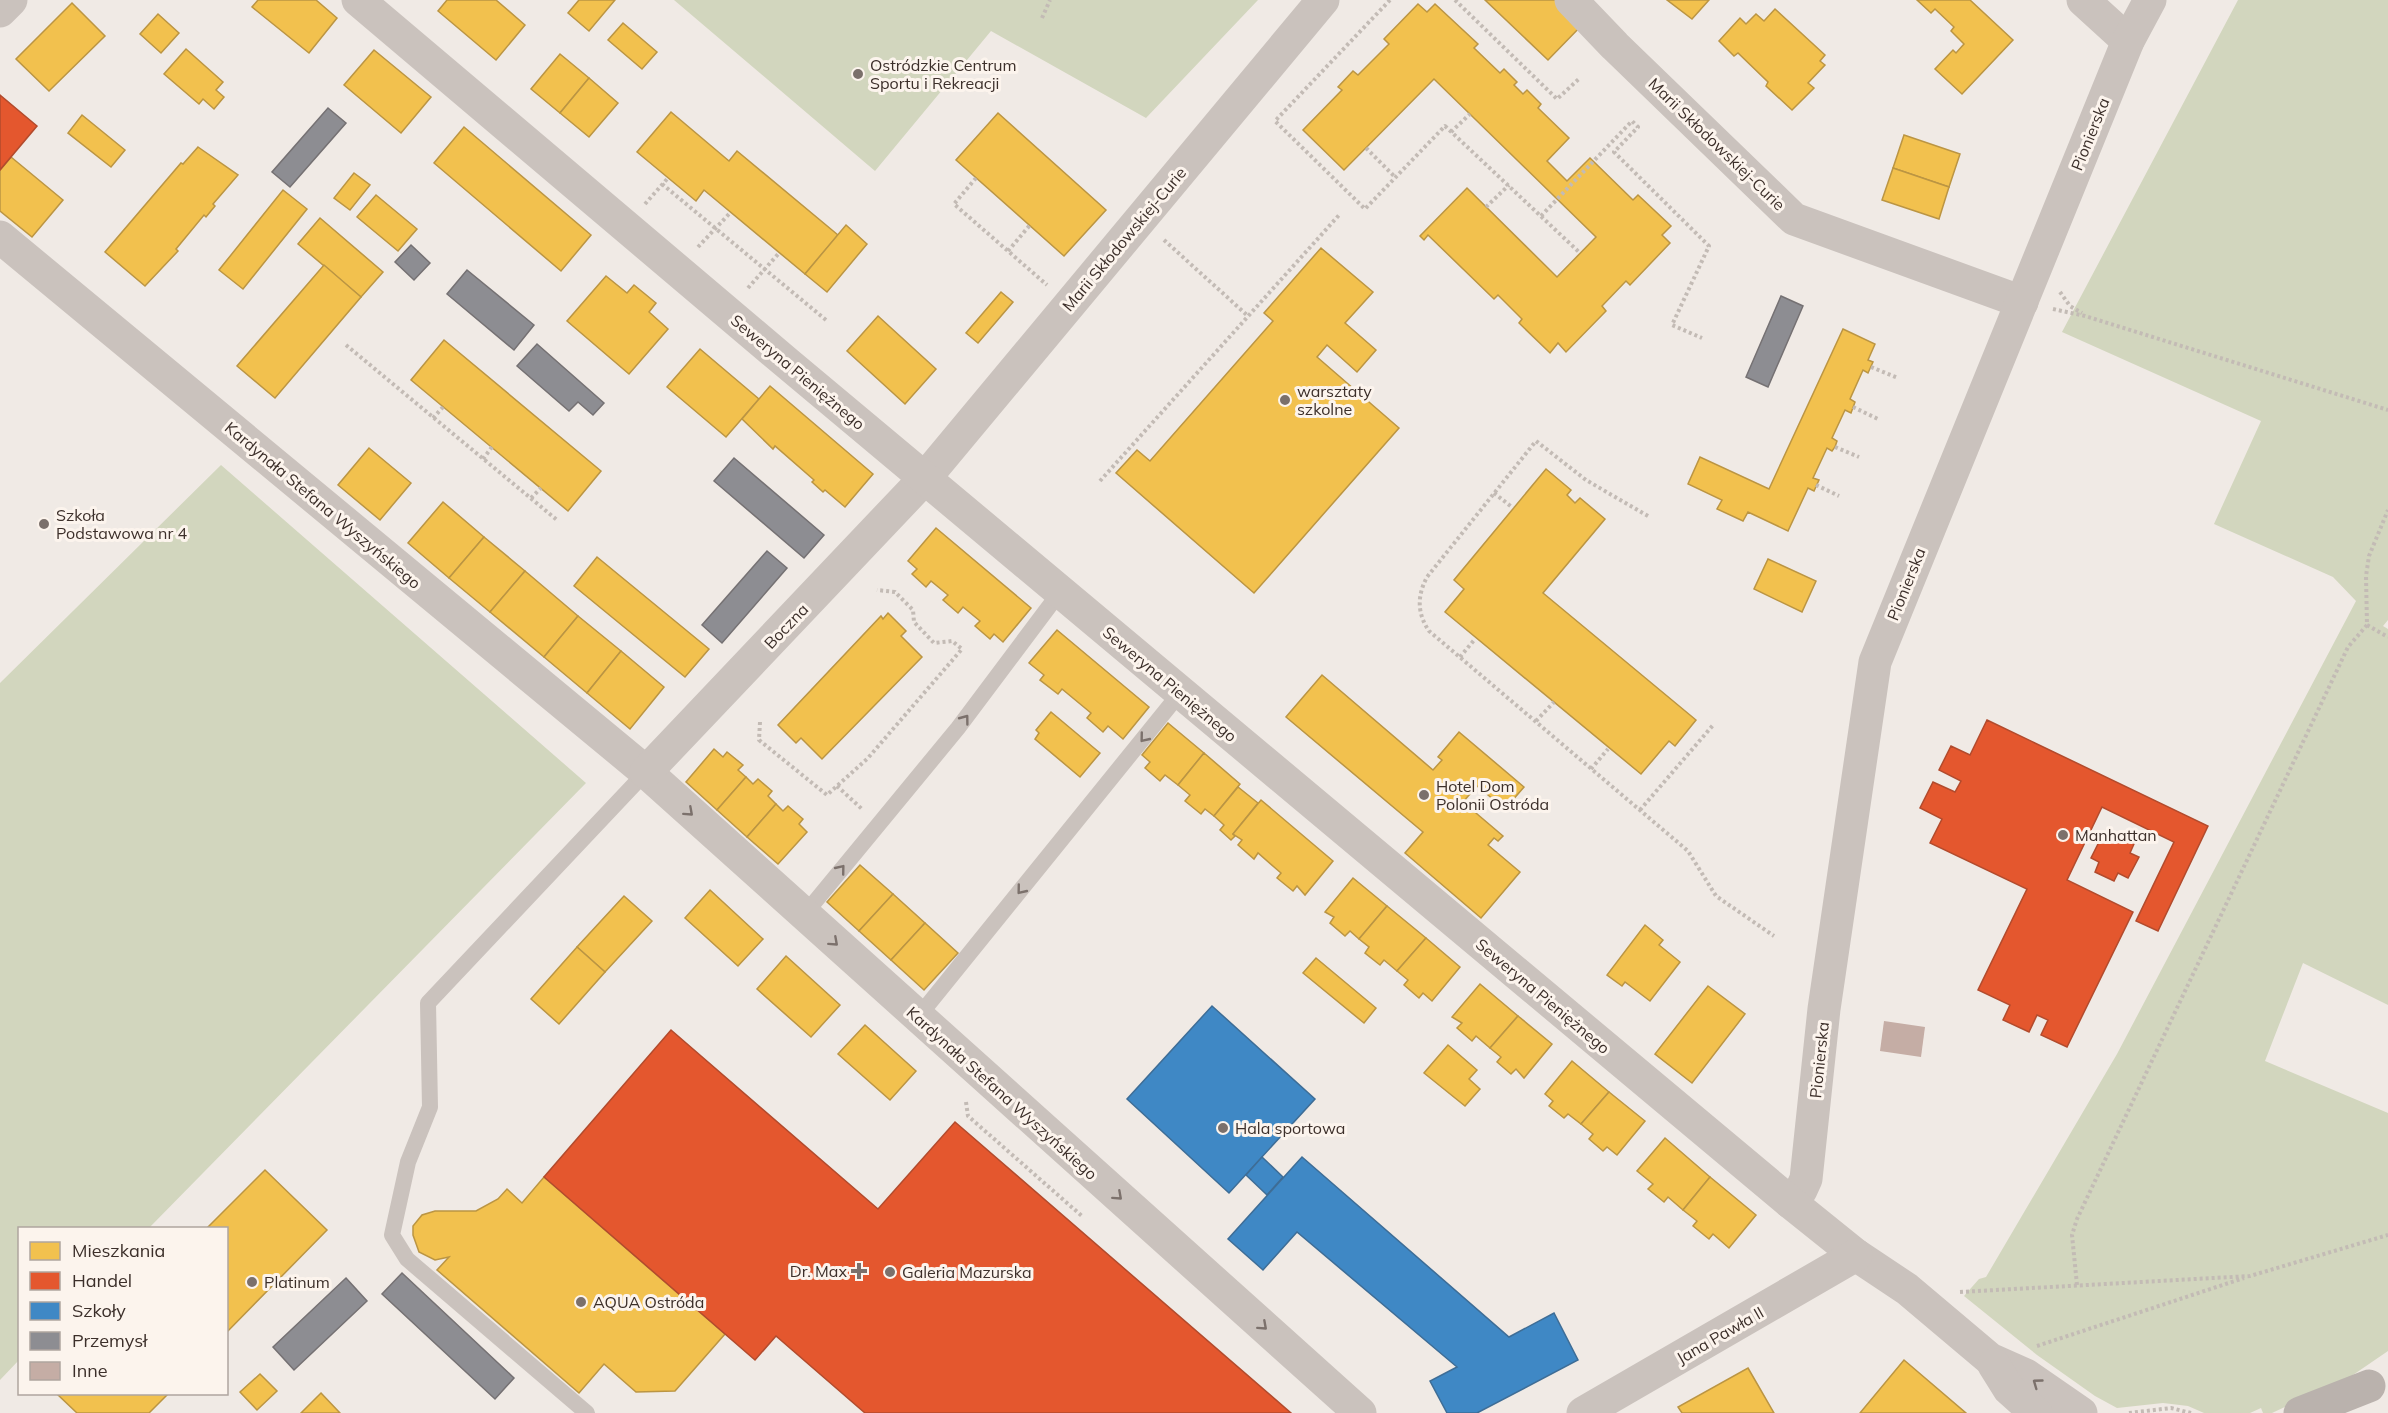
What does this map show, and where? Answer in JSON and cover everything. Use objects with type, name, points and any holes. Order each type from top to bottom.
[{"type":"main road","points":[[2300,1413],[2379,1380]]},
{"type":"main road","points":[[2339,1413],[2379,1380]]},
{"type":"street","points":[[0,10],[11,0]]},
{"type":"street","name":"Seweryna Pieniężnego","points":[[358,0],[1180,693],[1790,1202],[1856,1255],[1907,1289],[1989,1359],[2009,1389],[2036,1413]]},
{"type":"street","name":"Marii Skłodowskiej-Curie","points":[[925,478],[1323,0]]},
{"type":"street","name":"Marii Skłodowskiej-Curie","points":[[1571,0],[1615,46],[1794,219],[2022,302]]},
{"type":"street","points":[[2083,0],[2128,41]]},
{"type":"street","name":"Pionierska","points":[[1790,1202],[1801,1190],[1806,1179],[1824,1010],[1875,662],[2128,41],[2150,0]]},
{"type":"street","name":"Kardynała Stefana Wyszyńskiego","points":[[0,237],[646,772],[1360,1413]]},
{"type":"street","name":"Boczna","points":[[646,772],[925,478]]},
{"type":"street","name":"Jana Pawła II","points":[[1583,1413],[1856,1255]]},
{"type":"street","name":"Seweryna Pieniężnego","points":[[1989,1359],[2026,1375],[2081,1413]]},
{"type":"lane","points":[[804,915],[958,728],[1060,592]]},
{"type":"lane","points":[[918,1017],[1180,693]]},
{"type":"lane","points":[[587,1413],[407,1259],[392,1235],[408,1162],[430,1107],[428,1003],[646,772]]},
{"type":"path","points":[[1042,18],[1050,0]]},
{"type":"path","points":[[1390,0],[1275,121],[1365,209],[1445,126],[1580,253]]},
{"type":"path","points":[[1455,0],[1557,99],[1580,78]]},
{"type":"path","points":[[1451,132],[1470,114]]},
{"type":"path","points":[[1541,216],[1632,121],[1638,127],[1614,152],[1708,246],[1672,325],[1702,338]]},
{"type":"path","points":[[1366,148],[1395,177]]},
{"type":"path","points":[[642,207],[668,178]]},
{"type":"path","points":[[976,178],[954,204],[1070,305]]},
{"type":"path","points":[[662,184],[826,320]]},
{"type":"path","points":[[1486,207],[1509,186]]},
{"type":"path","points":[[696,250],[730,213]]},
{"type":"path","points":[[1100,481],[1340,214]]},
{"type":"path","points":[[1142,219],[1248,316]]},
{"type":"path","points":[[1008,251],[1030,225]]},
{"type":"path","points":[[745,292],[779,253]]},
{"type":"path","points":[[2085,316],[2388,410]]},
{"type":"path","points":[[346,345],[557,520]]},
{"type":"path","points":[[1871,367],[1898,378]]},
{"type":"path","points":[[433,418],[443,406]]},
{"type":"path","points":[[1853,407],[1878,419]]},
{"type":"path","points":[[1648,516],[1586,480],[1536,441],[1427,577],[1419,597],[1419,609],[1429,631],[1688,851],[1716,896],[1774,936]]},
{"type":"path","points":[[483,459],[492,447]]},
{"type":"path","points":[[1835,447],[1859,457]]},
{"type":"path","points":[[1816,485],[1839,496]]},
{"type":"path","points":[[531,498],[541,488]]},
{"type":"path","points":[[1494,493],[1513,508]]},
{"type":"path","points":[[2077,1285],[2072,1235],[2077,1219],[2348,647],[2367,625],[2366,576],[2369,556],[2388,510]]},
{"type":"path","points":[[760,722],[759,740],[827,795],[868,758],[962,650],[952,641],[933,643],[914,622],[913,610],[895,592],[877,590]]},
{"type":"path","points":[[2367,625],[2388,637]]},
{"type":"path","points":[[1460,657],[1475,639]]},
{"type":"path","points":[[1536,722],[1554,702]]},
{"type":"path","points":[[1640,810],[1714,724]]},
{"type":"path","points":[[1591,768],[1608,749]]},
{"type":"path","points":[[837,786],[878,823]]},
{"type":"path","points":[[2034,1347],[2250,1276],[2388,1235]]},
{"type":"path","points":[[1956,1293],[2250,1276]]},
{"type":"path","points":[[2129,1413],[2171,1408],[2190,1413]]},
{"type":"green space","name":"Ostródzkie Centrum Sportu i Rekreacji","points":[[674,0],[1258,0],[1146,118],[991,31],[875,171]]},
{"type":"green space","points":[[2238,0],[2388,0],[2388,620],[2383,626],[2388,629],[2388,1005],[2303,963],[2265,1061],[2388,1113],[2388,1351],[2350,1377],[2272,1413],[2263,1413],[2261,1408],[2250,1413],[2204,1413],[2188,1406],[2163,1403],[2117,1408],[2095,1396],[2037,1355],[1964,1296],[1979,1279],[1986,1277],[2117,1054],[2356,601],[2333,577],[2214,524],[2261,421],[2062,332]]},
{"type":"green space","points":[[221,465],[586,783],[150,1227],[18,1227],[18,1361],[0,1380],[0,683]]},
{"type":"building: Mieszkania","points":[[258,0],[316,0],[337,18],[309,53],[252,7]]},
{"type":"building: Mieszkania","points":[[447,0],[496,0],[525,25],[496,60],[438,11]]},
{"type":"building: Mieszkania","points":[[579,0],[615,0],[589,31],[568,13]]},
{"type":"building: Mieszkania","points":[[1485,0],[1556,0],[1582,25],[1548,60]]},
{"type":"building: Mieszkania","points":[[1667,0],[1709,0],[1692,19]]},
{"type":"building: Mieszkania","points":[[1917,0],[1970,0],[2013,40],[1962,94],[1935,69],[1953,50],[1956,53],[1964,44],[1951,31],[1954,27],[1935,9],[1931,13]]},
{"type":"building: Mieszkania","points":[[72,3],[105,36],[49,91],[16,59]]},
{"type":"building: Mieszkania","points":[[1418,4],[1427,12],[1435,4],[1478,44],[1474,48],[1500,73],[1504,69],[1517,82],[1514,85],[1523,94],[1527,90],[1541,104],[1538,108],[1569,138],[1547,161],[1567,181],[1590,158],[1633,200],[1638,195],[1671,226],[1662,235],[1670,243],[1630,285],[1626,281],[1602,306],[1606,311],[1566,352],[1558,343],[1550,353],[1519,323],[1522,319],[1498,295],[1494,299],[1428,235],[1424,240],[1420,236],[1467,188],[1557,277],[1596,237],[1434,79],[1344,170],[1303,130],[1342,90],[1338,87],[1353,71],[1358,75],[1389,44],[1384,39]]},
{"type":"building: Mieszkania","points":[[1775,9],[1825,55],[1820,61],[1825,65],[1808,83],[1814,88],[1792,110],[1766,86],[1768,82],[1738,53],[1734,56],[1719,41],[1740,18],[1746,24],[1756,14],[1764,21]]},
{"type":"building: Mieszkania","points":[[158,14],[179,33],[161,53],[140,34]]},
{"type":"building: Mieszkania","points":[[623,23],[657,52],[642,69],[608,40]]},
{"type":"building: Mieszkania","points":[[186,49],[223,82],[216,90],[224,97],[214,109],[203,99],[199,104],[164,74]]},
{"type":"building: Mieszkania","points":[[374,50],[431,97],[401,133],[344,85]]},
{"type":"building: Mieszkania","points":[[560,54],[589,78],[560,113],[531,89]]},
{"type":"building: Mieszkania","points":[[589,78],[618,103],[589,137],[560,113]]},
{"type":"building: Mieszkania","points":[[671,112],[729,161],[737,151],[838,235],[805,274],[704,190],[696,201],[637,152]]},
{"type":"building: Mieszkania","points":[[998,113],[1106,210],[1064,256],[956,160]]},
{"type":"building: Mieszkania","points":[[82,115],[125,150],[111,167],[68,133]]},
{"type":"building: Mieszkania","points":[[464,127],[591,235],[561,271],[434,163]]},
{"type":"building: Mieszkania","points":[[1904,135],[1960,154],[1949,187],[1893,168]]},
{"type":"building: Mieszkania","points":[[198,147],[238,175],[213,204],[215,206],[206,217],[204,215],[176,249],[178,251],[145,286],[105,252],[181,163],[183,164]]},
{"type":"building: Mieszkania","points":[[11,157],[63,200],[32,237],[0,211],[0,170]]},
{"type":"building: Mieszkania","points":[[1893,168],[1949,187],[1939,219],[1882,200]]},
{"type":"building: Mieszkania","points":[[354,173],[370,185],[350,210],[334,198]]},
{"type":"building: Mieszkania","points":[[283,190],[307,209],[243,289],[219,270]]},
{"type":"building: Mieszkania","points":[[376,195],[417,229],[398,251],[357,217]]},
{"type":"building: Mieszkania","points":[[320,218],[383,272],[361,297],[298,244]]},
{"type":"building: Mieszkania","points":[[846,225],[867,244],[827,292],[805,274]]},
{"type":"building: Mieszkania","name":"warsztaty szkolne","points":[[1321,248],[1373,292],[1345,323],[1376,350],[1357,372],[1327,345],[1317,357],[1399,428],[1254,593],[1116,473],[1137,450],[1150,461],[1273,321],[1264,313]]},
{"type":"building: Mieszkania","points":[[324,265],[361,297],[275,398],[237,366]]},
{"type":"building: Mieszkania","points":[[606,276],[627,293],[634,285],[656,303],[649,312],[668,329],[629,374],[567,321]]},
{"type":"building: Mieszkania","points":[[1001,292],[1013,302],[978,343],[966,333]]},
{"type":"building: Mieszkania","points":[[878,316],[936,369],[905,404],[847,351]]},
{"type":"building: Mieszkania","points":[[1843,329],[1875,344],[1868,360],[1873,362],[1868,373],[1863,370],[1850,399],[1855,402],[1851,413],[1845,410],[1832,438],[1837,441],[1835,447],[1832,451],[1827,448],[1813,478],[1819,480],[1814,491],[1808,488],[1788,531],[1748,512],[1743,521],[1717,509],[1722,500],[1688,484],[1700,457],[1769,489]]},
{"type":"building: Mieszkania","points":[[444,340],[601,471],[568,511],[411,380]]},
{"type":"building: Mieszkania","points":[[700,349],[759,399],[726,437],[667,387]]},
{"type":"building: Mieszkania","points":[[770,386],[873,474],[845,507],[825,490],[823,492],[812,482],[814,480],[775,446],[773,449],[742,419]]},
{"type":"building: Mieszkania","points":[[369,448],[411,483],[380,520],[338,485]]},
{"type":"building: Mieszkania","points":[[1546,469],[1571,490],[1567,495],[1575,503],[1580,498],[1605,519],[1543,593],[1696,720],[1675,746],[1669,741],[1641,774],[1445,612],[1464,589],[1454,580]]},
{"type":"building: Mieszkania","points":[[443,502],[484,537],[449,578],[408,543]]},
{"type":"building: Mieszkania","points":[[936,528],[1031,608],[1003,642],[994,634],[990,639],[975,626],[980,621],[963,607],[958,613],[943,600],[948,595],[931,581],[926,587],[912,574],[917,569],[908,561]]},
{"type":"building: Mieszkania","points":[[484,537],[525,571],[490,612],[449,578]]},
{"type":"building: Mieszkania","points":[[597,557],[709,649],[685,677],[574,586]]},
{"type":"building: Mieszkania","points":[[1768,559],[1816,581],[1802,612],[1754,589]]},
{"type":"building: Mieszkania","points":[[525,571],[578,616],[544,657],[490,612]]},
{"type":"building: Mieszkania","points":[[888,613],[906,631],[901,636],[922,657],[822,759],[801,738],[796,743],[778,725],[881,616],[883,619]]},
{"type":"building: Mieszkania","points":[[578,616],[621,651],[587,693],[544,657]]},
{"type":"building: Mieszkania","points":[[1057,630],[1149,707],[1123,739],[1108,726],[1103,732],[1087,718],[1091,713],[1062,689],[1058,694],[1040,680],[1044,675],[1029,663]]},
{"type":"building: Mieszkania","points":[[621,651],[664,687],[630,729],[587,693]]},
{"type":"building: Mieszkania","name":"Hotel Dom Polonii Ostróda","points":[[1322,675],[1433,770],[1442,760],[1438,757],[1459,732],[1524,787],[1505,809],[1477,786],[1463,802],[1503,836],[1498,841],[1494,838],[1488,845],[1520,872],[1481,918],[1405,853],[1423,832],[1286,717]]},
{"type":"building: Mieszkania","points":[[1051,712],[1100,753],[1080,777],[1035,739],[1039,733],[1036,730]]},
{"type":"building: Mieszkania","points":[[1168,723],[1204,753],[1178,785],[1165,775],[1160,781],[1145,768],[1150,762],[1142,755]]},
{"type":"building: Mieszkania","points":[[714,749],[723,757],[727,752],[743,765],[738,770],[746,777],[717,810],[686,782]]},
{"type":"building: Mieszkania","points":[[1204,753],[1240,784],[1214,816],[1205,809],[1201,814],[1185,801],[1190,795],[1178,785]]},
{"type":"building: Mieszkania","points":[[746,777],[753,784],[758,779],[772,791],[768,796],[776,804],[747,837],[717,810]]},
{"type":"building: Mieszkania","points":[[1238,787],[1258,803],[1233,834],[1235,836],[1231,840],[1220,830],[1224,825],[1214,816]]},
{"type":"building: Mieszkania","points":[[1261,800],[1333,861],[1305,895],[1297,886],[1293,891],[1277,878],[1281,873],[1258,853],[1254,859],[1238,845],[1242,840],[1233,834]]},
{"type":"building: Mieszkania","points":[[776,804],[783,811],[788,806],[803,819],[799,824],[807,832],[778,864],[747,837]]},
{"type":"building: Mieszkania","points":[[860,865],[893,894],[859,931],[827,902]]},
{"type":"building: Mieszkania","points":[[1353,878],[1387,906],[1359,939],[1350,931],[1345,936],[1330,923],[1334,917],[1325,912]]},
{"type":"building: Mieszkania","points":[[710,890],[763,939],[738,966],[685,918]]},
{"type":"building: Mieszkania","points":[[893,894],[925,923],[891,960],[859,931]]},
{"type":"building: Mieszkania","points":[[624,896],[652,921],[605,972],[577,947]]},
{"type":"building: Mieszkania","points":[[1387,906],[1426,938],[1397,971],[1384,960],[1380,965],[1365,953],[1369,947],[1359,939]]},
{"type":"building: Mieszkania","points":[[925,923],[958,953],[924,990],[891,960]]},
{"type":"building: Mieszkania","points":[[1645,925],[1663,940],[1659,945],[1680,962],[1650,1001],[1625,982],[1622,986],[1607,975]]},
{"type":"building: Mieszkania","points":[[1426,938],[1460,967],[1432,1001],[1423,993],[1419,998],[1404,985],[1408,980],[1397,971]]},
{"type":"building: Mieszkania","points":[[577,947],[605,972],[559,1024],[531,999]]},
{"type":"building: Mieszkania","points":[[786,956],[840,1005],[811,1037],[757,989]]},
{"type":"building: Mieszkania","points":[[1316,958],[1376,1008],[1364,1023],[1303,973]]},
{"type":"building: Mieszkania","points":[[1480,984],[1518,1016],[1490,1048],[1476,1036],[1472,1041],[1457,1028],[1462,1023],[1452,1017]]},
{"type":"building: Mieszkania","points":[[1708,986],[1745,1014],[1692,1083],[1655,1054]]},
{"type":"building: Mieszkania","points":[[1518,1016],[1552,1044],[1524,1078],[1516,1069],[1511,1074],[1497,1062],[1501,1057],[1490,1048]]},
{"type":"building: Mieszkania","points":[[865,1025],[916,1071],[890,1100],[838,1054]]},
{"type":"building: Mieszkania","points":[[1448,1045],[1477,1070],[1469,1079],[1480,1089],[1465,1106],[1424,1073]]},
{"type":"building: Mieszkania","points":[[1572,1061],[1609,1092],[1581,1124],[1568,1114],[1564,1118],[1549,1106],[1553,1101],[1545,1094]]},
{"type":"building: Mieszkania","points":[[1609,1092],[1645,1121],[1617,1155],[1607,1147],[1603,1151],[1589,1139],[1593,1134],[1581,1124]]},
{"type":"building: Mieszkania","points":[[1665,1138],[1710,1177],[1683,1210],[1668,1197],[1664,1202],[1648,1189],[1653,1184],[1637,1171]]},
{"type":"building: Mieszkania","name":"Platinum","points":[[265,1170],[327,1230],[228,1331],[228,1227],[208,1227]]},
{"type":"building: Mieszkania","name":"AQUA Ostróda","points":[[544,1177],[725,1334],[675,1391],[636,1392],[604,1364],[579,1393],[437,1270],[449,1257],[435,1260],[419,1252],[413,1235],[413,1226],[422,1215],[435,1211],[476,1211],[498,1199],[507,1189],[522,1203]]},
{"type":"building: Mieszkania","points":[[1710,1177],[1756,1215],[1729,1248],[1713,1234],[1709,1239],[1693,1226],[1697,1221],[1683,1210]]},
{"type":"building: Mieszkania","points":[[1904,1360],[1966,1413],[1860,1413]]},
{"type":"building: Mieszkania","points":[[1748,1368],[1774,1413],[1682,1413],[1678,1407]]},
{"type":"building: Mieszkania","points":[[260,1374],[277,1391],[257,1410],[240,1392]]},
{"type":"building: Mieszkania","points":[[321,1393],[340,1413],[301,1413]]},
{"type":"building: Mieszkania","points":[[58,1395],[167,1395],[149,1413],[77,1413]]},
{"type":"building: Handel","points":[[0,95],[37,126],[0,170]]},
{"type":"building: Handel","points":[[1987,720],[2208,826],[2158,931],[2136,921],[2174,842],[2102,807],[2067,880],[2133,912],[2067,1047],[2041,1035],[2048,1020],[2037,1015],[2029,1032],[2003,1020],[2010,1005],[1978,990],[2027,889],[1930,843],[1942,819],[1920,808],[1933,782],[1955,792],[1961,781],[1939,770],[1951,746],[1970,755]]},
{"type":"building: Handel","points":[[2114,835],[2134,844],[2130,853],[2139,857],[2128,878],[2118,873],[2114,881],[2095,872],[2099,862],[2091,858],[2101,838],[2110,843]]},
{"type":"building: Handel","name":"Galeria Mazurska","points":[[671,1030],[878,1209],[955,1122],[1291,1413],[865,1413],[776,1336],[755,1360],[544,1177]]},
{"type":"building: Szkoły","name":"Hala sportowa","points":[[1212,1006],[1315,1099],[1229,1193],[1127,1099]]},
{"type":"building: Szkoły","points":[[1262,1157],[1283,1177],[1267,1195],[1246,1175]]},
{"type":"building: Szkoły","points":[[1302,1157],[1509,1337],[1554,1313],[1578,1360],[1477,1413],[1447,1413],[1430,1381],[1457,1367],[1297,1232],[1263,1270],[1228,1239]]},
{"type":"building: Przemysł","points":[[328,108],[346,123],[290,187],[272,172]]},
{"type":"building: Przemysł","points":[[411,245],[430,263],[414,280],[395,262]]},
{"type":"building: Przemysł","points":[[467,270],[534,325],[514,350],[447,294]]},
{"type":"building: Przemysł","points":[[1781,296],[1803,306],[1768,387],[1746,377]]},
{"type":"building: Przemysł","points":[[537,344],[604,403],[593,415],[578,402],[569,411],[517,366]]},
{"type":"building: Przemysł","points":[[734,458],[824,535],[804,558],[714,481]]},
{"type":"building: Przemysł","points":[[767,551],[787,568],[722,643],[702,625]]},
{"type":"building: Przemysł","points":[[402,1273],[514,1378],[495,1399],[382,1294]]},
{"type":"building: Przemysł","points":[[346,1278],[367,1301],[294,1370],[273,1347]]},
{"type":"building: Inne","points":[[1884,1021],[1925,1027],[1921,1057],[1880,1051]]},
{"type":"place","name":"Ostródzkie Centrum Sportu i Rekreacji","points":[[858,74]]},
{"type":"place","name":"warsztaty szkolne","points":[[1285,400]]},
{"type":"place","name":"Szkoła Podstawowa nr 4","points":[[44,524]]},
{"type":"place","name":"Hotel Dom Polonii Ostróda","points":[[1424,795]]},
{"type":"place","name":"Manhattan","points":[[2063,835]]},
{"type":"place","name":"Hala sportowa","points":[[1223,1128]]},
{"type":"place","name":"Dr. Max","points":[[859,1271]]},
{"type":"place","name":"Galeria Mazurska","points":[[890,1272]]},
{"type":"place","name":"Platinum","points":[[252,1282]]},
{"type":"place","name":"AQUA Ostróda","points":[[581,1302]]}]
